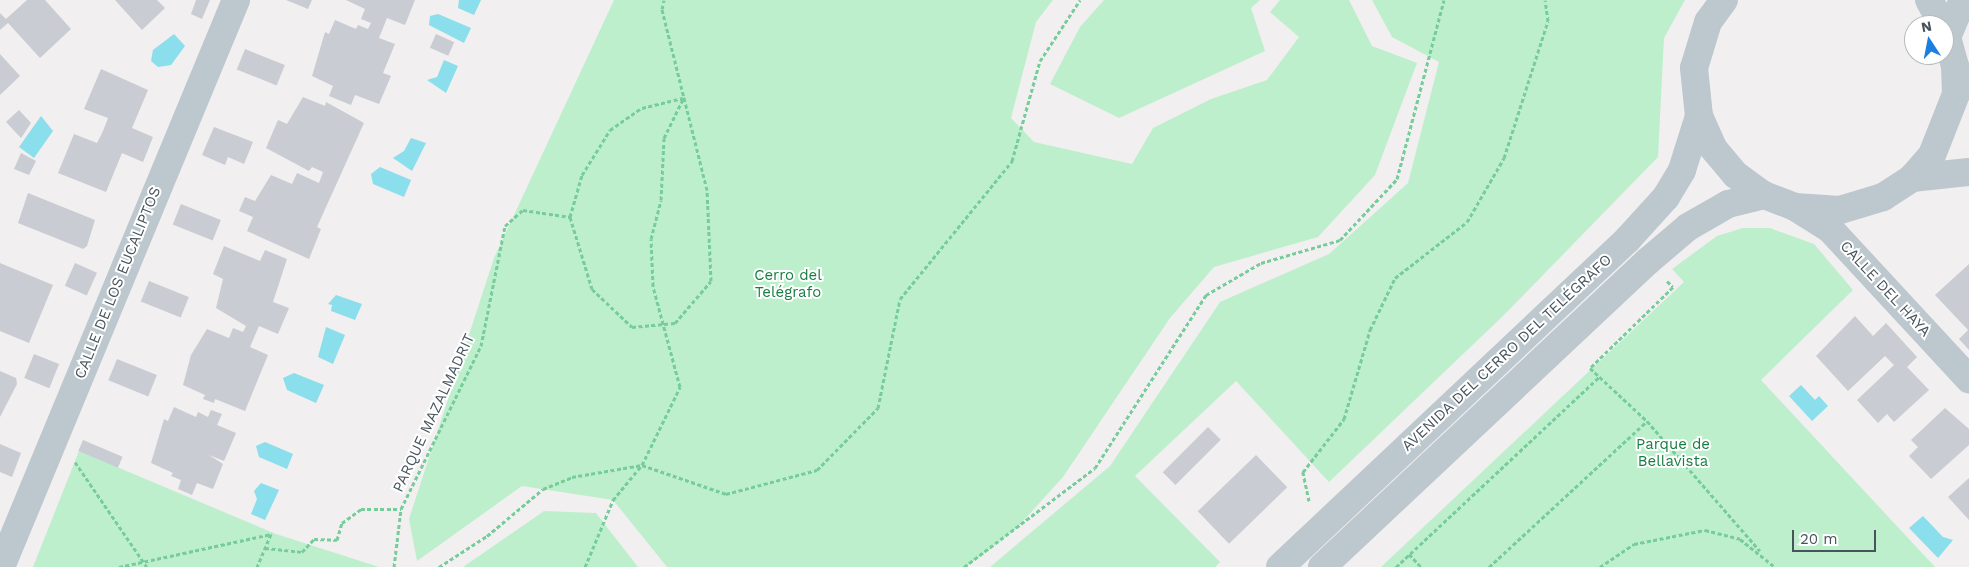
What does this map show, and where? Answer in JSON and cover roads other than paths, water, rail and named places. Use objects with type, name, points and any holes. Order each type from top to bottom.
[{"type":"street","name":"CALLE DE LOS EUCALIPTOS","points":[[1,567],[236,0]]},
{"type":"street","points":[[1724,0],[1708,22],[1694,68],[1699,116],[1713,148],[1736,175],[1764,195],[1794,207],[1840,210],[1883,198],[1912,178],[1932,155],[1963,106],[1953,65]]},
{"type":"street","points":[[1929,0],[1937,15]]},
{"type":"street","points":[[1954,15],[1963,0]]},
{"type":"street","name":"AVENIDA DEL CERRO DEL TELÉGRAFO","points":[[1280,567],[1627,240],[1666,197],[1682,170],[1699,116]]},
{"type":"street","points":[[1912,178],[1969,172]]},
{"type":"street","name":"AVENIDA DEL CERRO DEL TELÉGRAFO","points":[[1322,567],[1648,261],[1688,227],[1728,204],[1764,195]]},
{"type":"street","name":"CALLE DEL HAYA","points":[[1794,207],[1830,229],[1969,379]]},
{"type":"water","points":[[459,0],[481,0],[474,15],[458,8]]},
{"type":"water","points":[[438,14],[471,28],[464,43],[429,25],[430,16]]},
{"type":"water","points":[[174,34],[185,46],[171,65],[158,67],[151,61],[153,50]]},
{"type":"water","points":[[444,60],[458,66],[446,93],[427,80],[437,77]]},
{"type":"water","points":[[41,116],[53,131],[34,158],[19,147]]},
{"type":"water","points":[[411,138],[426,143],[412,171],[393,158],[404,151]]},
{"type":"water","points":[[380,167],[411,180],[404,197],[373,184],[371,174]]},
{"type":"water","points":[[336,295],[362,304],[355,320],[331,311],[332,305],[328,304]]},
{"type":"water","points":[[326,327],[345,335],[333,364],[318,357]]},
{"type":"water","points":[[294,373],[324,385],[316,403],[287,390],[283,378]]},
{"type":"water","points":[[1801,385],[1815,400],[1819,396],[1828,406],[1812,421],[1789,396]]},
{"type":"water","points":[[265,442],[293,454],[287,469],[259,457],[256,446]]},
{"type":"water","points":[[261,483],[279,490],[265,520],[251,514],[257,499],[254,491]]},
{"type":"water","points":[[1923,516],[1943,537],[1953,540],[1938,558],[1909,528]]},
{"type":"park label","name":"Cerro del Telégrafo","points":[[788,284]]},
{"type":"park label","name":"Parque de Bellavista","points":[[1673,452]]}]
